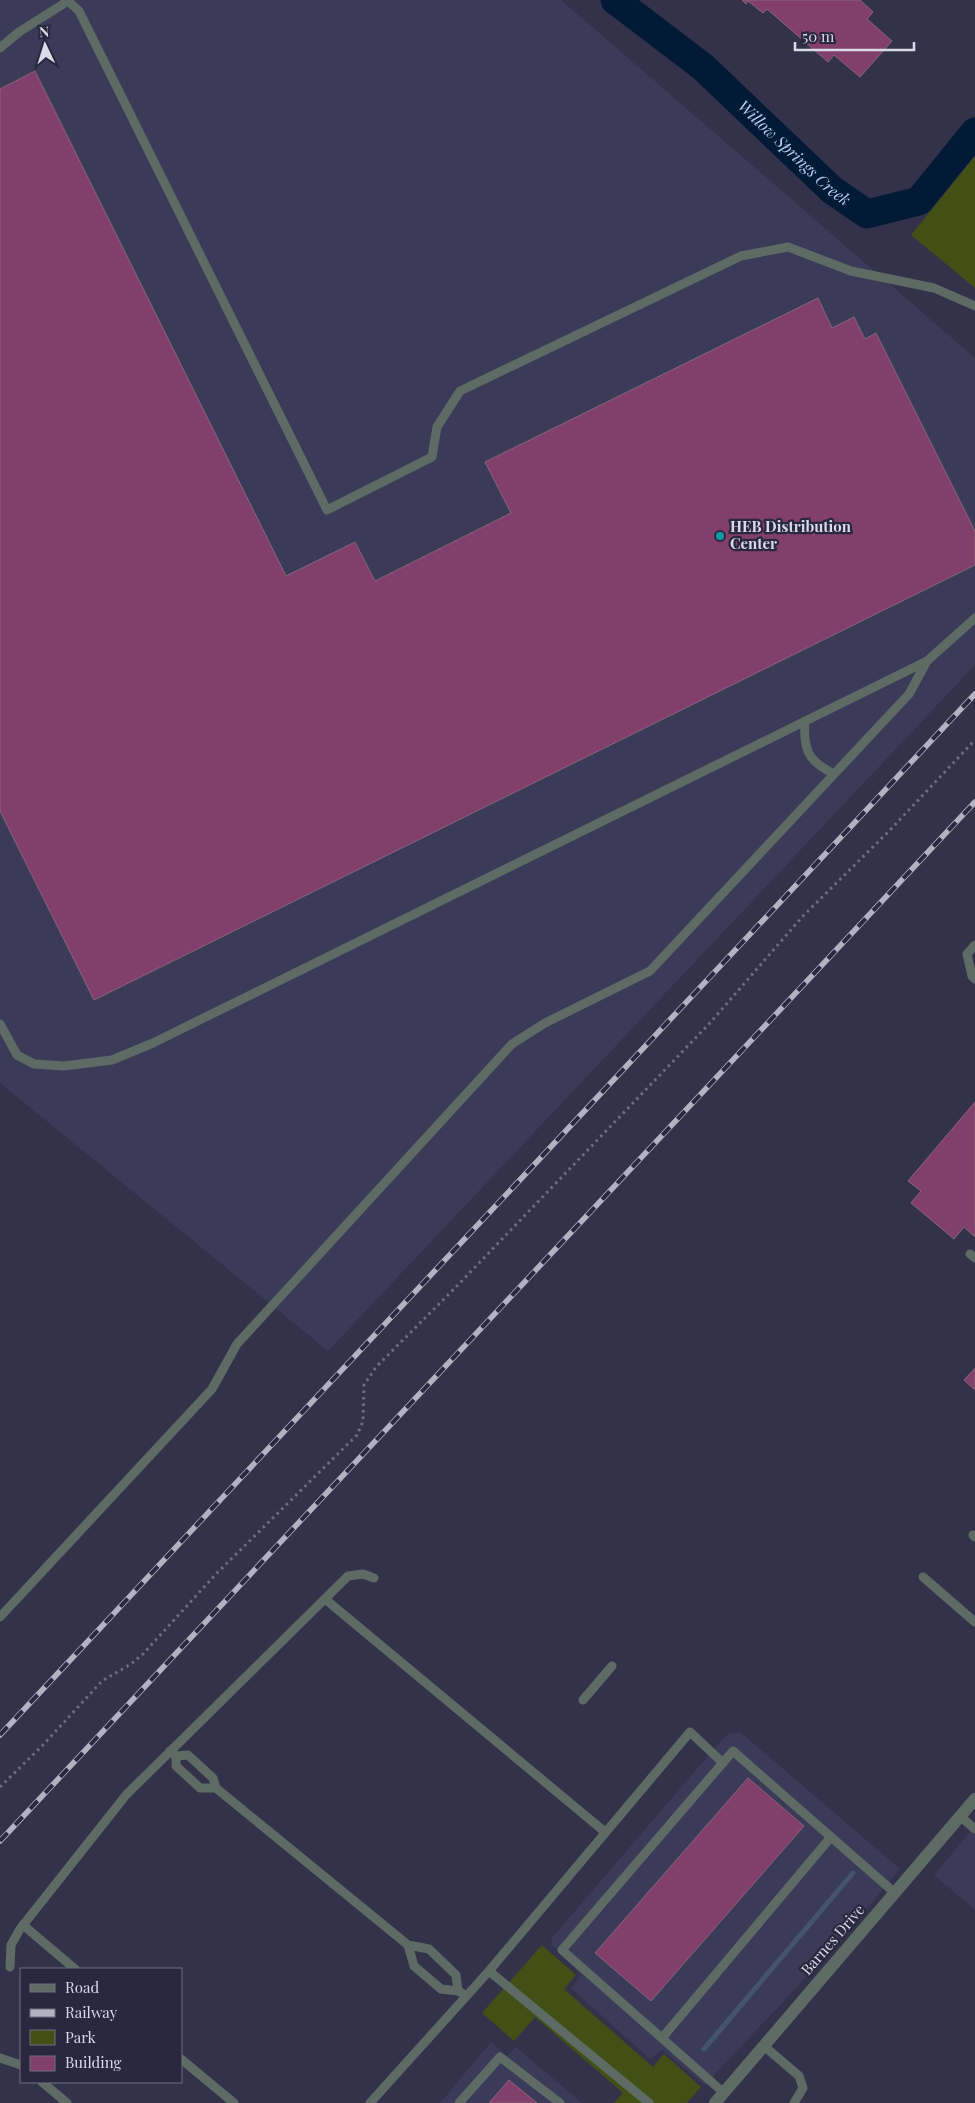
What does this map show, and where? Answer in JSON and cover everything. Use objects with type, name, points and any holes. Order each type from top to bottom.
[{"type":"street","name":"Barnes Drive","points":[[715,2103],[975,1799]]},
{"type":"lane","points":[[0,48],[19,32],[67,1],[78,11],[327,510],[432,457],[437,426],[460,391],[741,256],[788,247],[851,271],[934,288],[975,306]]},
{"type":"lane","points":[[0,1024],[17,1055],[34,1064],[64,1066],[112,1060],[154,1043],[927,661],[975,618]]},
{"type":"lane","points":[[0,1617],[212,1389],[237,1344],[512,1044],[545,1023],[650,972],[910,694],[927,661]]},
{"type":"lane","points":[[806,722],[804,739],[810,758],[821,768],[834,774]]},
{"type":"lane","points":[[975,945],[968,954],[972,976],[975,979]]},
{"type":"lane","points":[[10,1968],[11,1945],[23,1925],[126,1795],[173,1753],[348,1576],[363,1574],[374,1578]]},
{"type":"lane","points":[[923,1577],[975,1622]]},
{"type":"lane","points":[[326,1599],[605,1832]]},
{"type":"lane","points":[[583,1700],[612,1666]]},
{"type":"lane","points":[[370,2103],[467,1996],[690,1732],[723,1763]]},
{"type":"lane","points":[[724,2093],[562,1950],[733,1751],[895,1893]]},
{"type":"lane","points":[[173,1753],[176,1766],[200,1788],[216,1788]]},
{"type":"lane","points":[[173,1753],[188,1755],[213,1778],[216,1788],[408,1945],[429,1949],[456,1975],[458,1990]]},
{"type":"lane","points":[[960,1816],[975,1829]]},
{"type":"lane","points":[[662,2038],[831,1837]]},
{"type":"lane","points":[[23,1925],[74,1968]]},
{"type":"lane","points":[[408,1945],[414,1966],[441,1989],[458,1990],[467,1996]]},
{"type":"lane","points":[[489,1970],[649,2103]]},
{"type":"lane","points":[[764,2046],[799,2076],[803,2088],[794,2103]]},
{"type":"lane","points":[[459,2103],[500,2057],[560,2103]]},
{"type":"lane","points":[[0,2058],[20,2065]]},
{"type":"lane","points":[[182,2060],[234,2103]]},
{"type":"lane","points":[[43,2083],[67,2103]]},
{"type":"path","points":[[0,1787],[43,1745],[102,1681],[131,1664],[143,1654],[222,1567],[357,1435],[363,1421],[364,1385],[376,1366],[454,1289],[702,1030],[803,916],[889,831],[975,740]]},
{"type":"shaded area","points":[[0,0],[561,0],[975,358],[975,665],[328,1351],[0,1083]]},
{"type":"shaded area","points":[[740,1732],[900,1869],[841,1940],[705,2085],[662,2050],[650,2059],[571,1988],[581,1975],[552,1945],[551,1939],[721,1741],[728,1734]]},
{"type":"shaded area","points":[[975,1826],[975,1910],[934,1875]]},
{"type":"shaded area","points":[[491,2042],[507,2056],[516,2047],[582,2103],[440,2103]]},
{"type":"green space","points":[[975,156],[975,288],[911,235]]},
{"type":"green space","points":[[542,1945],[576,1975],[564,1989],[653,2067],[664,2054],[701,2087],[687,2103],[614,2103],[623,2093],[535,2017],[514,2041],[482,2013]]},
{"type":"building","points":[[742,0],[860,0],[873,12],[867,19],[892,41],[860,77],[834,55],[828,62],[767,9],[763,13],[748,1],[746,4]]},
{"type":"building","name":"HEB Distribution Center","points":[[35,71],[286,576],[355,542],[375,581],[511,513],[485,462],[818,298],[832,328],[854,317],[865,339],[876,333],[975,531],[975,565],[94,1000],[0,811],[0,89]]},
{"type":"building","points":[[975,1102],[975,1237],[964,1227],[954,1239],[911,1203],[921,1191],[908,1181]]},
{"type":"building","points":[[975,1368],[975,1390],[964,1380]]},
{"type":"building","points":[[748,1778],[804,1826],[651,2001],[595,1953]]},
{"type":"building","points":[[509,2080],[537,2103],[489,2103]]},
{"type":"waterway","name":"Willow Springs Creek","points":[[615,0],[703,67],[832,190],[867,214],[919,201],[975,132]]},
{"type":"waterway","points":[[704,2049],[853,1873]]},
{"type":"railway","points":[[0,1735],[975,694]]},
{"type":"railway","points":[[0,1841],[975,802]]},
{"type":"place","name":"HEB Distribution Center","points":[[720,536]]}]
